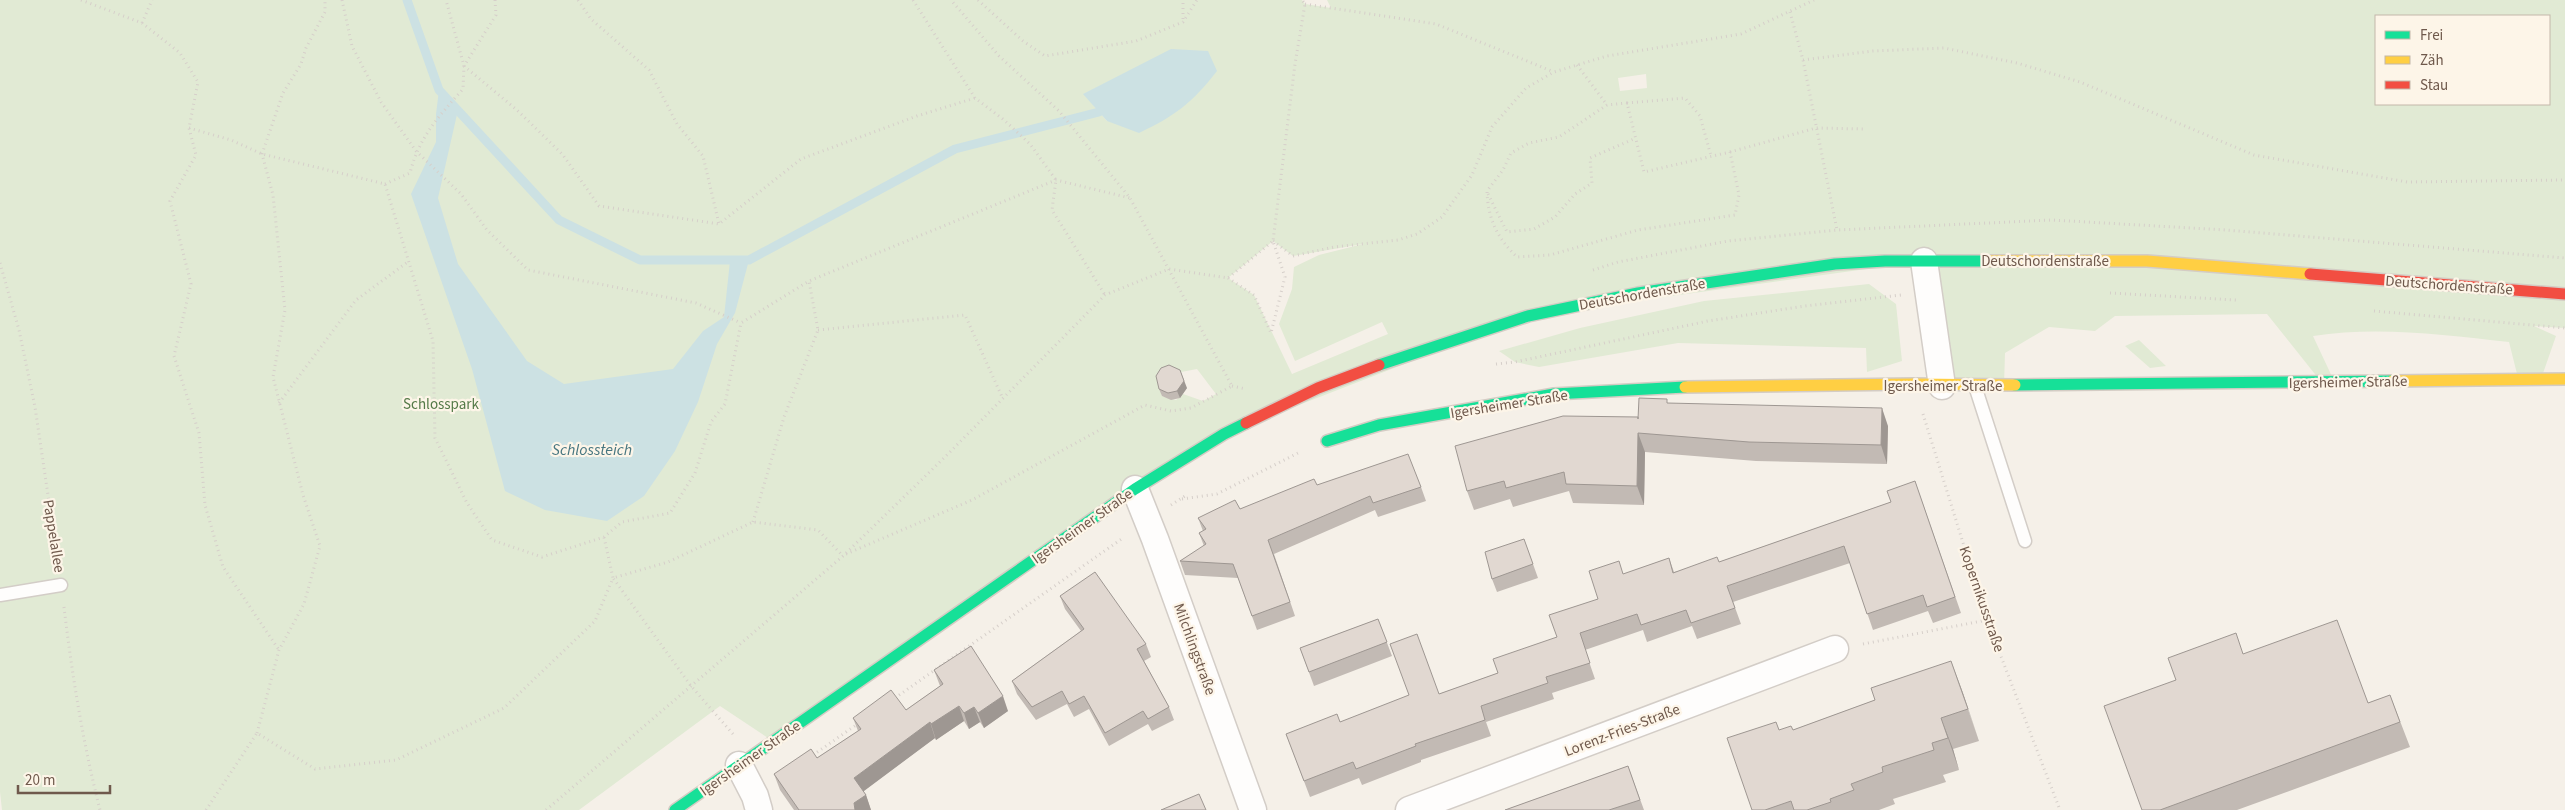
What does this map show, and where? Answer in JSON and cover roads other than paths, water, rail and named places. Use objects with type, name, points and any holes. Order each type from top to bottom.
[{"type":"street","points":[[1924,261],[1942,386]]},
{"type":"street","name":"Deutschordenstraße","points":[[1528,316],[1638,292],[1835,264],[1924,261],[2148,261],[2565,294]]},
{"type":"street","name":"Igersheimer Straße","points":[[674,810],[1135,489],[1224,434],[1318,388],[1413,352],[1528,316]]},
{"type":"street","name":"Igersheimer Straße","points":[[1327,441],[1379,424],[1554,394],[1710,386],[1913,384],[1975,386],[2565,379]]},
{"type":"street","name":"Milchlingstraße","points":[[1135,489],[1253,810]]},
{"type":"street","name":"Lorenz-Fries-Straße","points":[[1409,810],[1835,649]]},
{"type":"street","points":[[739,765],[755,796],[759,810]]},
{"type":"lane","points":[[1975,386],[2025,541]]},
{"type":"lane","points":[[0,594],[61,585]]},
{"type":"water","points":[[1171,49],[1208,51],[1217,71],[1182,108],[1152,127],[1139,133],[1107,121],[1083,94]]},
{"type":"water","name":"Schlossteich","points":[[439,90],[458,110],[438,198],[458,264],[527,361],[564,384],[673,369],[703,331],[724,317],[730,261],[749,260],[735,313],[717,344],[698,402],[675,451],[644,496],[607,521],[545,510],[505,491],[472,369],[411,194],[436,142],[436,114]]},
{"type":"waterway","points":[[407,0],[439,90],[559,220],[640,260],[749,260],[955,149],[1099,112]]},
{"type":"park label","name":"Schlosspark","points":[[441,404]]}]
